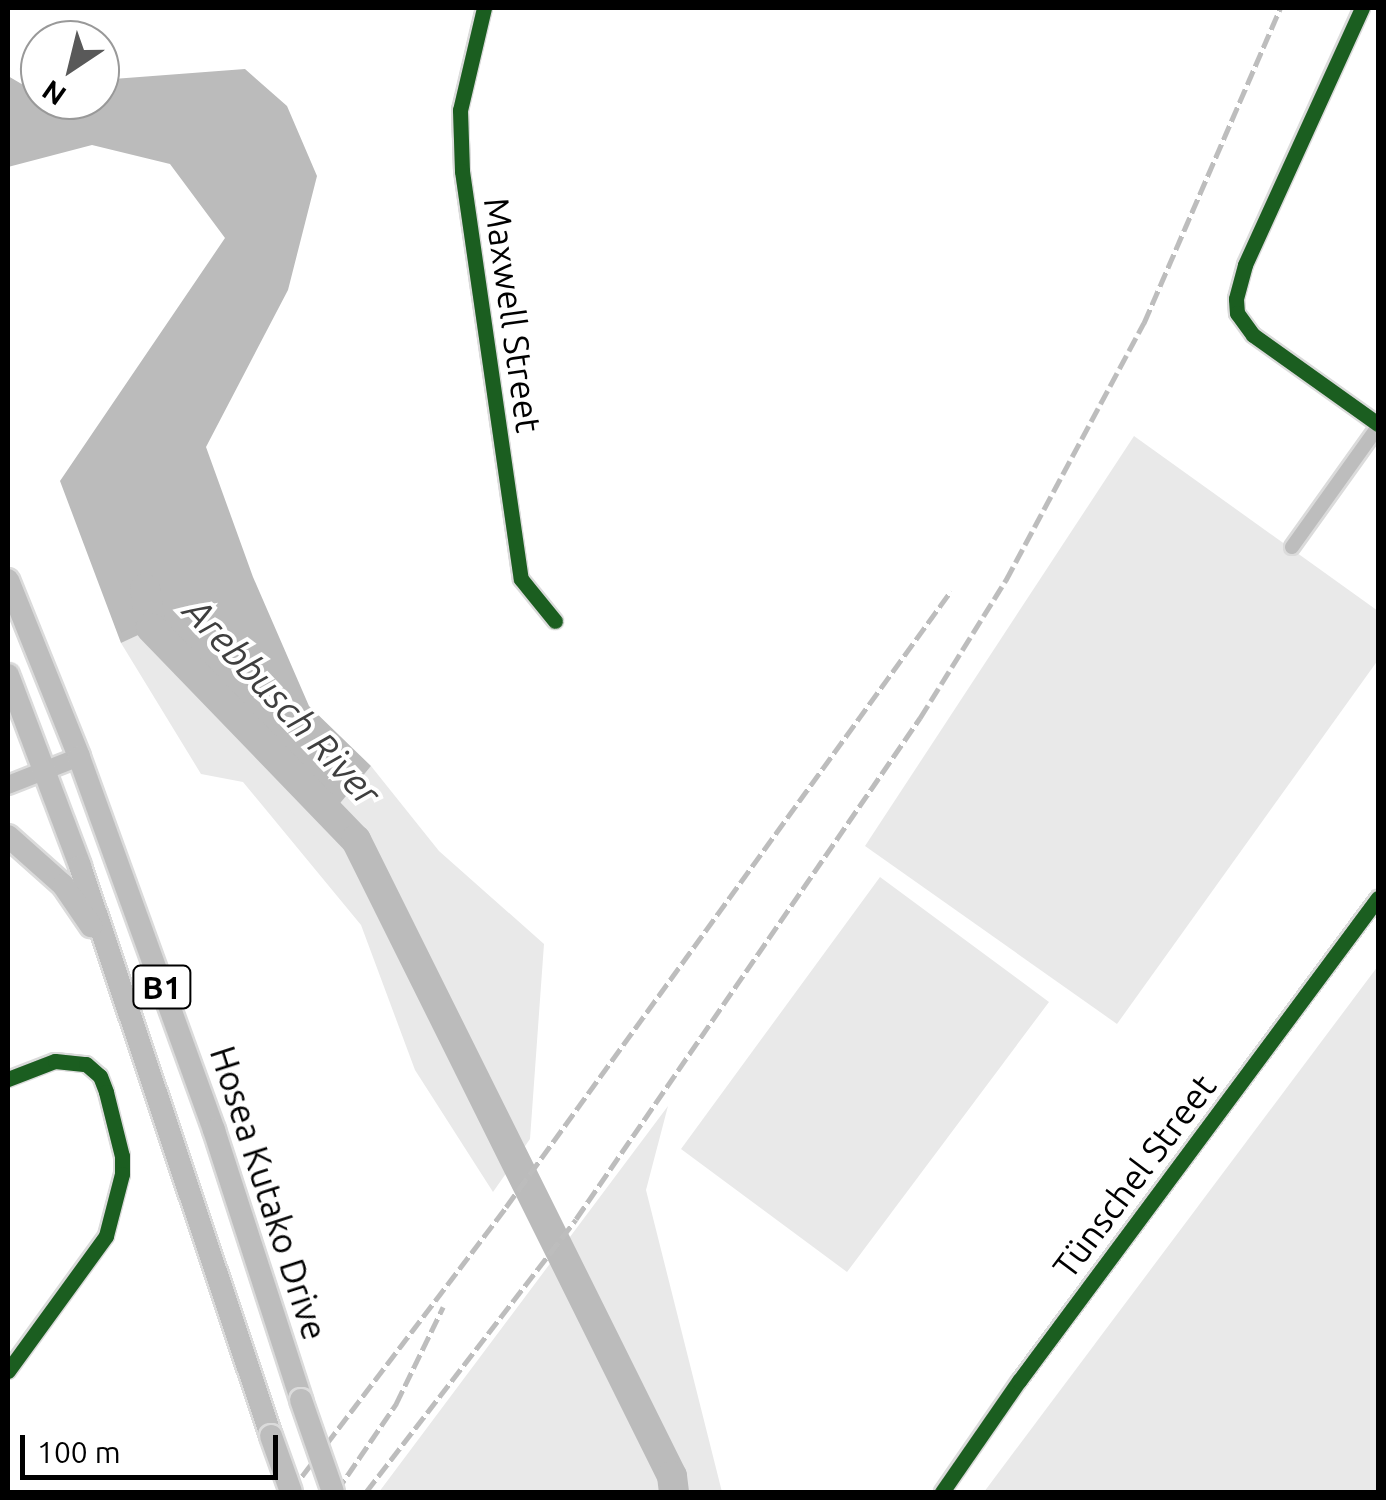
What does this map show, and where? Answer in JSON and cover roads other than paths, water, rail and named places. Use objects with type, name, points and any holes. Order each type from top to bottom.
[{"type":"main road","name":"Hosea Kutako Drive","points":[[8,580],[80,758],[214,1130],[333,1492]]},
{"type":"main road","points":[[8,728],[11,684]]},
{"type":"main road","name":"B1","points":[[11,684],[107,950],[291,1492]]},
{"type":"main road","points":[[8,836],[63,885],[107,950]]},
{"type":"street","name":"Maxwell Street","points":[[484,8],[460,110],[462,172],[522,579],[555,621]]},
{"type":"street","points":[[1292,547],[1378,425],[1253,335],[1237,312],[1236,300],[1245,265],[1362,8]]},
{"type":"street","points":[[8,784],[80,758]]},
{"type":"street","name":"Tünschel Street","points":[[942,1492],[1018,1380],[1378,898]]},
{"type":"street","points":[[8,1079],[55,1060],[86,1064],[100,1076],[122,1156],[120,1196],[106,1236],[8,1371]]},
{"type":"water","points":[[245,69],[287,106],[317,176],[288,290],[206,447],[253,577],[309,706],[371,766],[331,814],[151,629],[121,643],[60,481],[225,238],[170,164],[92,145],[8,167],[8,76],[20,83],[20,120],[120,120],[120,78]]},
{"type":"waterway","name":"Arebbusch River","points":[[145,589],[151,628],[356,840],[672,1476],[674,1492]]},
{"type":"railway","points":[[366,1492],[576,1219],[920,718],[1006,580],[1144,323],[1280,8]]},
{"type":"railway","points":[[290,1492],[506,1207],[951,591]]},
{"type":"railway","points":[[336,1492],[396,1404],[443,1307]]}]
